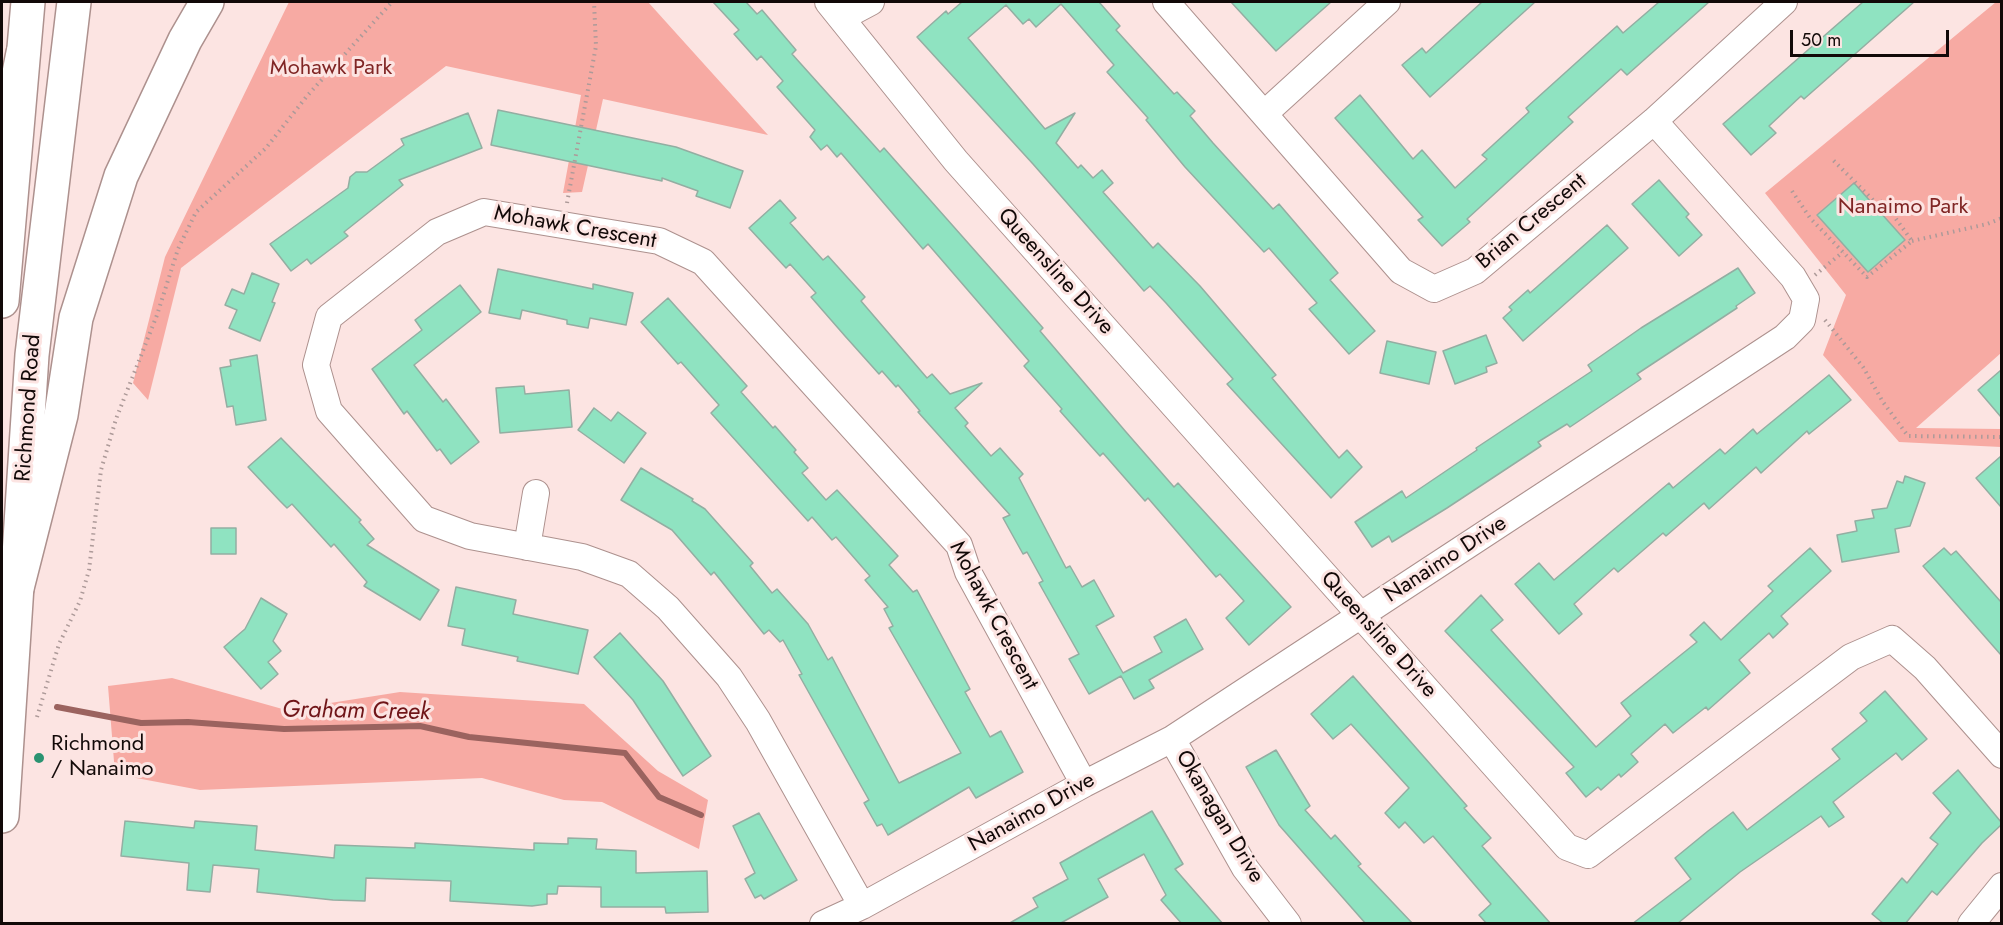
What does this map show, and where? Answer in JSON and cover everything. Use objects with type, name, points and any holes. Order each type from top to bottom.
[{"type":"main road","points":[[2,302],[28,2]]},
{"type":"main road","name":"Richmond Road","points":[[2,816],[32,355],[74,2]]},
{"type":"main road","points":[[17,588],[61,415],[76,318],[121,176],[185,40],[207,2]]},
{"type":"main road","points":[[2,158],[23,53]]},
{"type":"street","points":[[835,10],[872,2]]},
{"type":"street","name":"Brian Crescent","points":[[1166,2],[1401,271],[1434,289],[1475,271],[1654,121],[1785,2]]},
{"type":"street","points":[[1264,114],[1388,2]]},
{"type":"street","name":"Queensline Drive","points":[[835,10],[956,161],[1567,847],[1588,855],[1851,657],[1892,639],[1925,668],[2001,755]]},
{"type":"street","points":[[1654,121],[1793,277],[1800,288]]},
{"type":"street","name":"Mohawk Crescent","points":[[862,906],[758,721],[729,677],[668,608],[629,574],[582,557],[470,536],[424,519],[328,411],[316,365],[329,317],[437,232],[484,212],[659,240],[704,262],[959,545],[968,572],[1084,784]]},
{"type":"street","name":"Nanaimo Drive","points":[[823,924],[862,906],[1084,784],[1172,739],[1785,337],[1802,321],[1806,299],[1800,288]]},
{"type":"street","points":[[527,547],[536,492]]},
{"type":"street","name":"Okanagan Drive","points":[[1172,739],[1245,868],[1288,924]]},
{"type":"street","points":[[1971,924],[2001,886]]},
{"type":"path","points":[[36,722],[59,644],[80,601],[89,570],[101,470],[116,419],[157,315],[178,249],[196,212],[229,179],[266,148],[307,96],[392,2]]},
{"type":"path","points":[[563,225],[596,46],[594,2]]},
{"type":"path","points":[[1832,159],[1877,204],[1882,201],[1912,241]]},
{"type":"path","points":[[1792,191],[1810,218],[1867,277],[1912,241],[1987,224],[2001,218]]},
{"type":"path","points":[[1843,252],[1800,288],[1863,367],[1883,402],[1908,435],[2001,437]]},
{"type":"green space","name":"Mohawk Park","points":[[289,2],[648,2],[768,135],[603,99],[582,192],[563,193],[581,95],[446,66],[181,268],[148,400],[133,383],[165,257]]},
{"type":"green space","name":"Nanaimo Park","points":[[1996,2],[2001,2],[2001,353],[1916,428],[2001,429],[2001,447],[1899,442],[1823,355],[1846,295],[1765,193]]},
{"type":"green space","points":[[172,678],[286,710],[400,692],[584,704],[658,771],[708,800],[699,849],[602,802],[564,800],[482,778],[200,790],[115,774],[108,686]]},
{"type":"building","points":[[713,2],[746,2],[757,14],[762,10],[796,50],[792,54],[880,152],[884,148],[1015,296],[1043,328],[1040,331],[1174,487],[1178,483],[1291,607],[1249,645],[1226,618],[1244,601],[1220,574],[1216,577],[1148,498],[1145,501],[1103,453],[1100,456],[1060,411],[1062,409],[1024,366],[1029,361],[928,244],[923,249],[841,153],[837,157],[827,145],[821,150],[810,137],[815,130],[777,87],[783,81],[761,56],[757,60],[734,34],[739,30]]},
{"type":"building","points":[[962,2],[1099,2],[1120,26],[1116,30],[1174,94],[1177,92],[1195,111],[1190,116],[1213,143],[1273,209],[1279,204],[1338,273],[1330,280],[1375,331],[1349,354],[1309,309],[1317,303],[1269,248],[1264,252],[1185,167],[1146,120],[1148,118],[1107,72],[1114,65],[1061,4],[1036,27],[1029,19],[1023,24],[1006,5],[968,38],[1045,129],[1075,113],[1056,143],[1078,168],[1081,165],[1093,178],[1102,170],[1113,183],[1103,192],[1153,248],[1158,243],[1200,286],[1276,375],[1272,378],[1339,458],[1347,450],[1362,467],[1331,498],[1227,384],[1233,379],[1166,303],[1150,286],[1144,291],[1033,164],[917,37],[946,11],[948,14]]},
{"type":"building","points":[[1231,2],[1331,2],[1276,51]]},
{"type":"building","points":[[1482,2],[1535,2],[1430,97],[1402,65],[1422,48],[1426,53]]},
{"type":"building","points":[[1659,2],[1709,2],[1627,75],[1621,69],[1568,117],[1573,122],[1467,219],[1470,222],[1442,246],[1418,220],[1423,217],[1335,118],[1360,95],[1413,159],[1422,150],[1455,188],[1487,159],[1482,155],[1529,112],[1526,108],[1617,26],[1623,33]]},
{"type":"building","points":[[1863,2],[1914,2],[1804,99],[1801,96],[1769,126],[1776,133],[1751,155],[1723,124]]},
{"type":"building","points":[[498,110],[676,147],[743,171],[730,208],[696,196],[698,191],[662,178],[662,181],[491,145]]},
{"type":"building","points":[[468,113],[482,148],[399,180],[403,185],[344,232],[348,236],[311,264],[307,259],[291,271],[270,244],[348,188],[350,177],[356,172],[367,172],[404,145],[401,139]]},
{"type":"building","points":[[1659,180],[1689,214],[1686,217],[1702,235],[1679,256],[1632,204]]},
{"type":"building","points":[[1854,183],[1905,240],[1868,272],[1817,215]]},
{"type":"building","points":[[780,200],[796,218],[790,223],[823,260],[828,256],[865,297],[861,301],[927,378],[932,374],[950,394],[982,383],[955,408],[968,423],[965,426],[991,456],[1000,448],[1023,474],[1019,478],[1066,568],[1070,566],[1082,587],[1094,580],[1114,616],[1096,626],[1123,673],[1162,652],[1154,637],[1186,619],[1203,649],[1149,680],[1154,688],[1134,699],[1121,676],[1089,694],[1069,659],[1079,654],[1039,583],[1043,581],[1027,552],[1023,554],[1003,518],[1010,515],[918,412],[920,411],[898,385],[896,387],[882,371],[879,374],[845,336],[811,297],[816,293],[790,264],[786,268],[749,228]]},
{"type":"building","points":[[1607,225],[1628,248],[1523,341],[1503,318],[1512,310],[1509,307],[1528,290],[1530,293]]},
{"type":"building","points":[[1738,268],[1755,293],[1736,306],[1737,308],[1637,374],[1641,379],[1570,427],[1567,424],[1538,442],[1541,446],[1447,508],[1392,542],[1389,536],[1372,547],[1355,522],[1402,491],[1406,498],[1477,450],[1476,448],[1592,371],[1588,365],[1641,328]]},
{"type":"building","points":[[498,269],[593,289],[593,284],[633,293],[626,325],[590,318],[588,328],[567,324],[567,320],[522,310],[520,319],[489,313]]},
{"type":"building","points":[[252,273],[279,284],[272,302],[275,303],[260,341],[229,328],[237,310],[225,305],[232,289],[244,294]]},
{"type":"building","points":[[460,285],[481,312],[414,365],[443,402],[446,399],[479,442],[451,464],[440,449],[437,451],[407,411],[404,414],[372,369],[422,330],[415,320]]},
{"type":"building","points":[[668,298],[747,386],[741,392],[796,450],[794,452],[808,468],[802,473],[826,500],[837,490],[898,556],[889,565],[913,592],[917,590],[970,689],[965,692],[990,737],[1001,731],[1023,772],[976,798],[969,787],[888,835],[882,824],[877,826],[864,803],[869,800],[799,675],[802,674],[783,640],[780,642],[769,630],[764,634],[714,572],[711,575],[672,530],[621,500],[641,468],[693,499],[692,501],[705,509],[753,563],[750,566],[772,593],[777,589],[808,624],[828,660],[832,657],[899,783],[961,753],[889,628],[893,626],[884,609],[888,607],[865,580],[870,576],[836,537],[832,540],[812,517],[808,521],[711,413],[719,405],[641,322]]},
{"type":"building","points":[[1486,335],[1497,363],[1486,367],[1487,372],[1455,384],[1443,351]]},
{"type":"building","points":[[1387,341],[1436,352],[1429,384],[1380,373]]},
{"type":"building","points":[[257,355],[266,420],[236,425],[233,406],[227,407],[220,368],[231,366],[230,360]]},
{"type":"building","points":[[2001,370],[2001,417],[1978,390]]},
{"type":"building","points":[[1829,375],[1851,400],[1809,434],[1807,431],[1761,473],[1756,467],[1709,509],[1704,503],[1666,536],[1663,533],[1618,572],[1614,568],[1574,604],[1582,614],[1559,634],[1515,584],[1539,563],[1554,580],[1669,483],[1673,488],[1720,449],[1725,454],[1753,429],[1757,434]]},
{"type":"building","points":[[524,386],[525,394],[569,390],[572,427],[500,433],[496,388]]},
{"type":"building","points":[[594,408],[611,421],[618,412],[646,433],[624,463],[578,430]]},
{"type":"building","points":[[281,438],[361,520],[359,522],[374,539],[367,545],[439,590],[420,620],[364,586],[367,582],[334,544],[331,547],[292,504],[287,508],[248,467]]},
{"type":"building","points":[[2001,456],[2001,507],[1976,478]]},
{"type":"building","points":[[1905,476],[1925,483],[1910,526],[1895,529],[1899,552],[1842,562],[1837,535],[1857,531],[1855,521],[1874,518],[1872,510],[1887,508],[1897,481],[1903,483]]},
{"type":"building","points":[[211,528],[236,528],[236,554],[211,554]]},
{"type":"building","points":[[1810,548],[1831,571],[1781,616],[1788,624],[1773,638],[1769,633],[1739,660],[1750,673],[1708,710],[1706,707],[1673,733],[1665,724],[1631,754],[1638,762],[1621,777],[1619,774],[1601,790],[1598,787],[1586,797],[1566,773],[1574,767],[1445,631],[1481,595],[1503,620],[1491,630],[1596,747],[1631,716],[1621,703],[1697,642],[1690,635],[1704,622],[1721,640],[1773,591],[1768,586]]},
{"type":"building","points":[[1944,548],[1951,555],[1956,551],[2001,602],[2001,655],[1923,566]]},
{"type":"building","points":[[456,587],[516,600],[513,614],[588,630],[578,674],[517,661],[518,657],[462,645],[465,629],[448,626]]},
{"type":"building","points":[[261,598],[287,614],[273,641],[281,651],[268,662],[278,674],[261,689],[224,647],[245,629]]},
{"type":"building","points":[[620,633],[663,681],[711,756],[683,776],[633,700],[594,657]]},
{"type":"building","points":[[1353,676],[1467,806],[1464,808],[1491,838],[1482,846],[1551,924],[1487,924],[1479,915],[1491,904],[1433,836],[1424,843],[1405,822],[1399,828],[1385,813],[1409,788],[1351,724],[1333,739],[1311,714]]},
{"type":"building","points":[[1885,691],[1927,739],[1902,760],[1896,753],[1833,802],[1844,817],[1829,827],[1821,816],[1740,872],[1677,924],[1632,924],[1691,879],[1675,858],[1708,831],[1733,812],[1747,830],[1840,759],[1832,749],[1867,721],[1860,713]]},
{"type":"building","points":[[1276,750],[1310,806],[1305,810],[1331,839],[1335,835],[1361,864],[1358,866],[1413,924],[1366,924],[1279,825],[1246,767]]},
{"type":"building","points":[[1958,770],[2001,822],[2001,825],[1982,843],[1937,895],[1932,891],[1905,924],[1884,924],[1872,914],[1902,878],[1907,883],[1938,844],[1930,838],[1951,813],[1933,793]]},
{"type":"building","points":[[1152,811],[1183,864],[1175,869],[1223,924],[1182,924],[1161,900],[1166,895],[1144,854],[1098,879],[1108,897],[1059,924],[1008,924],[1038,907],[1033,898],[1068,879],[1060,863]]},
{"type":"building","points":[[759,813],[797,880],[764,899],[761,895],[755,898],[745,879],[755,873],[733,826]]},
{"type":"building","points":[[125,821],[194,828],[195,821],[257,826],[255,850],[334,858],[335,845],[415,848],[415,843],[534,850],[534,843],[568,844],[568,838],[597,839],[596,849],[636,851],[636,873],[707,871],[708,912],[666,913],[665,907],[601,907],[601,887],[558,886],[557,894],[547,894],[547,904],[532,906],[450,901],[451,881],[366,878],[365,901],[333,900],[257,892],[259,869],[213,865],[210,892],[187,890],[189,863],[121,856]]},
{"type":"waterway","name":"Graham Creek","points":[[57,707],[141,723],[188,722],[284,729],[420,726],[469,737],[625,753],[659,797],[701,815]]},
{"type":"place","name":"Richmond / Nanaimo","points":[[39,758]]}]
